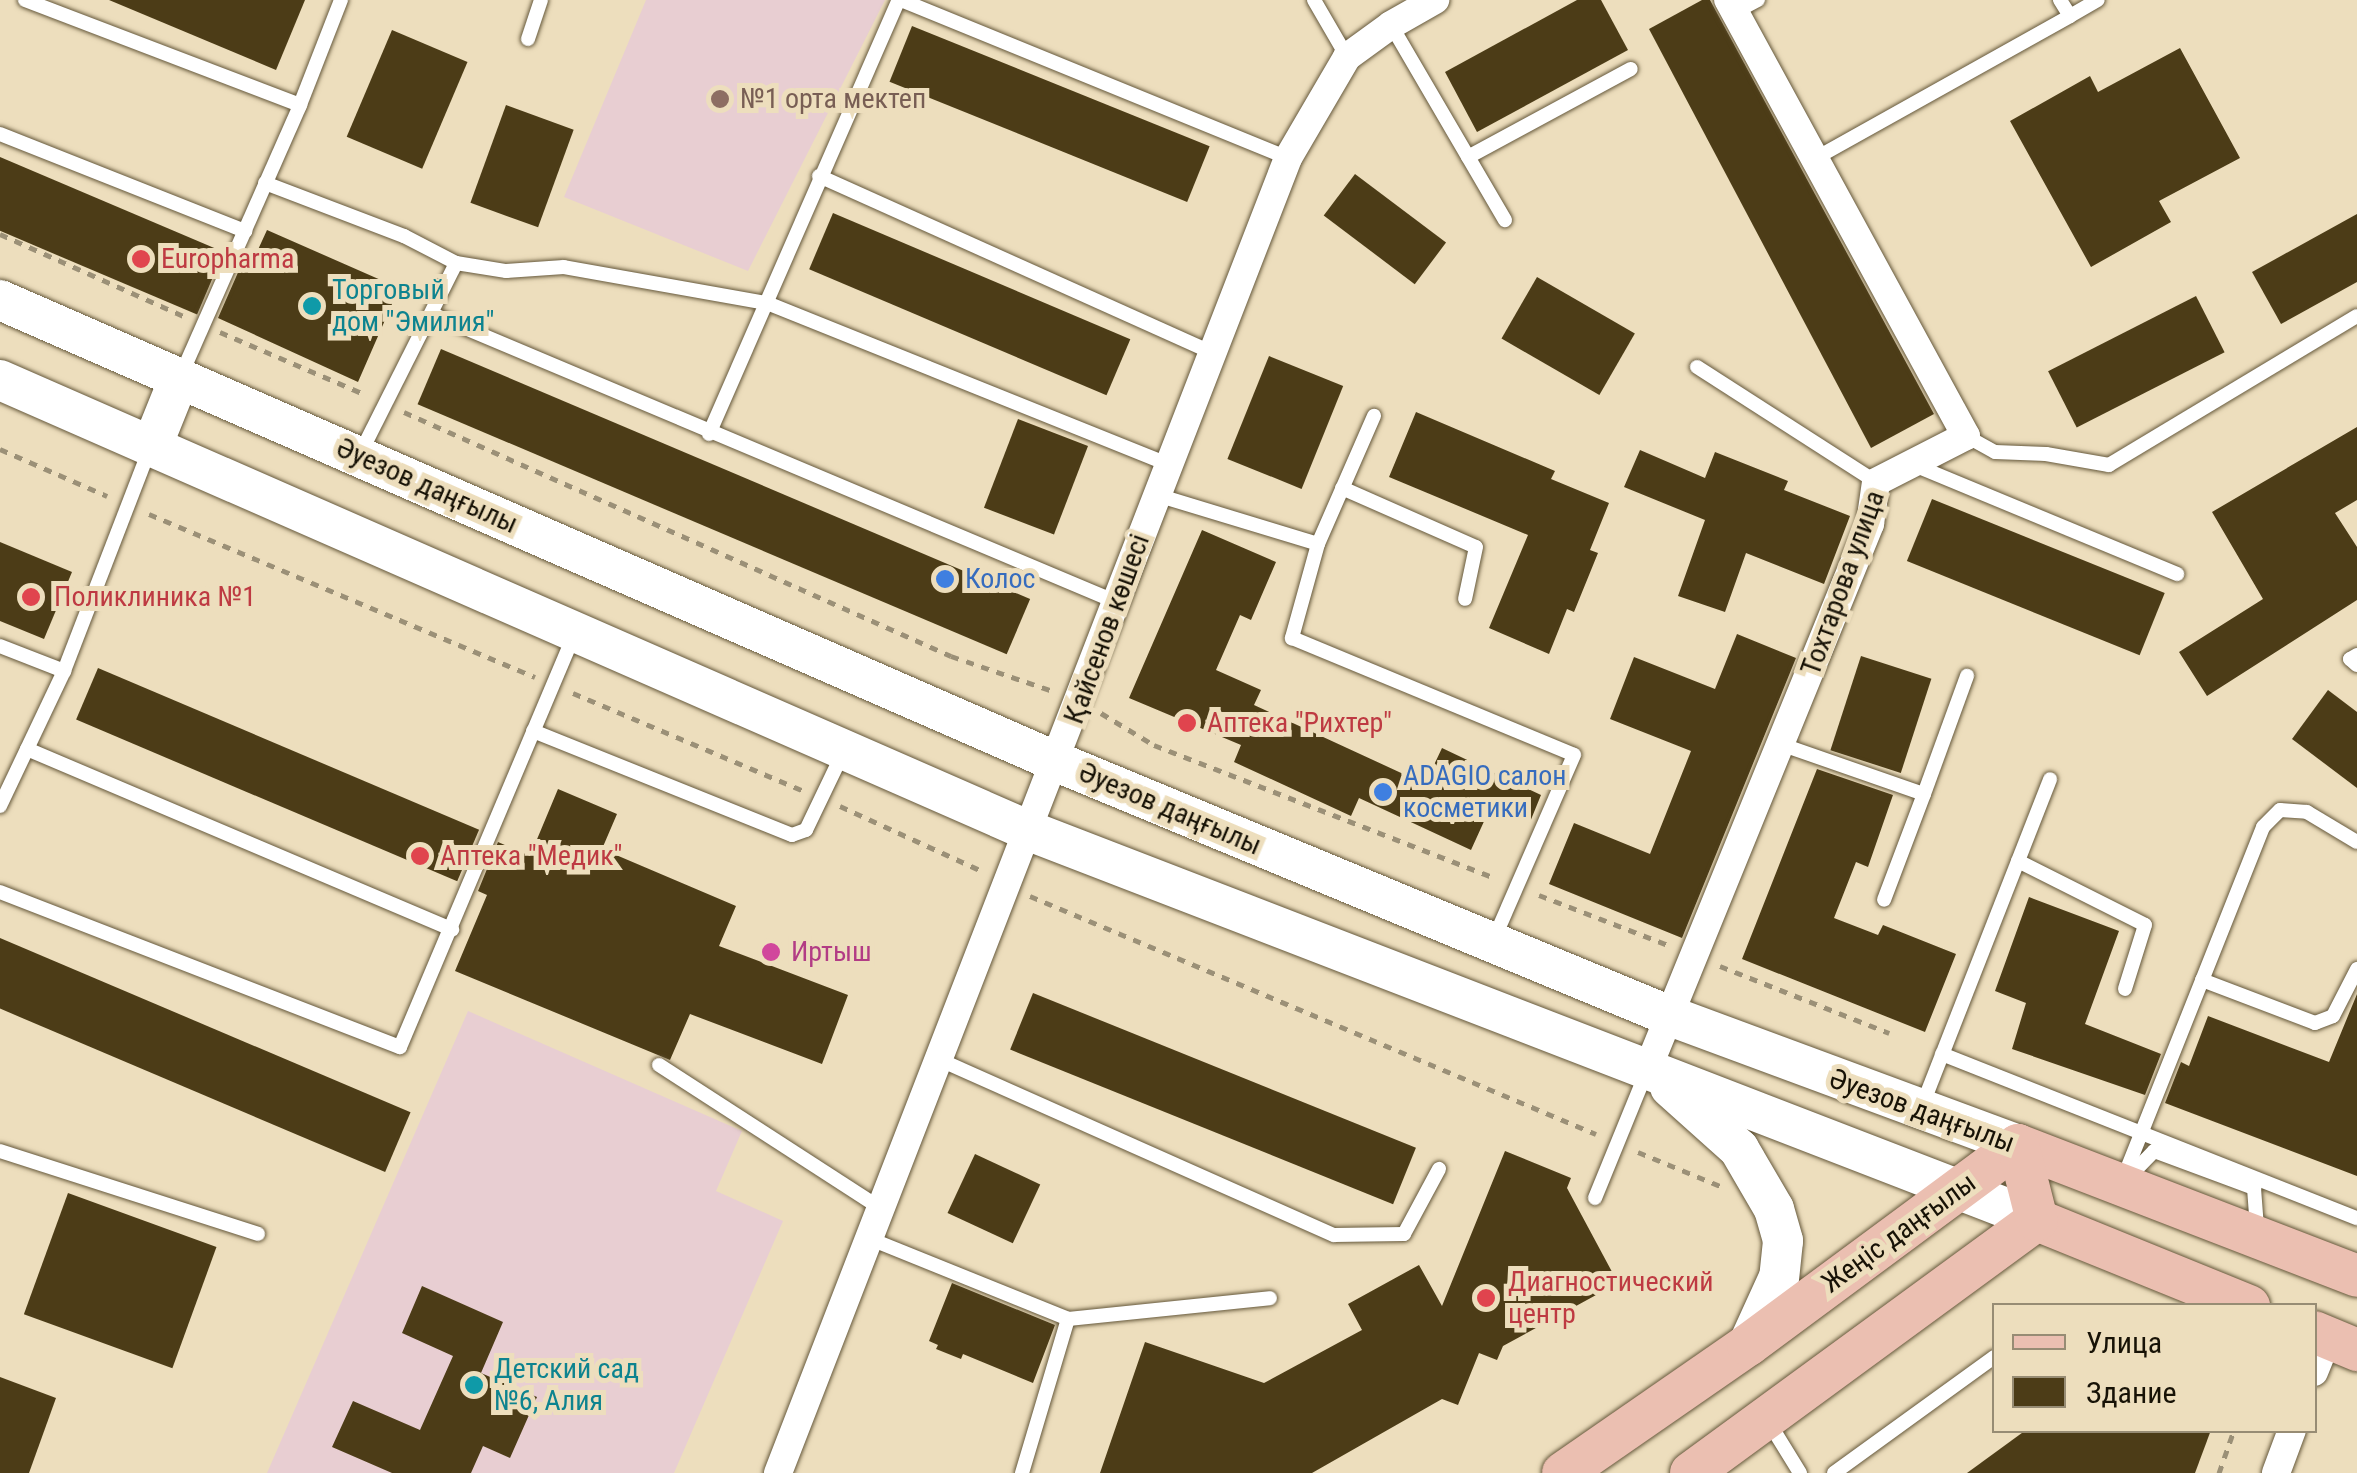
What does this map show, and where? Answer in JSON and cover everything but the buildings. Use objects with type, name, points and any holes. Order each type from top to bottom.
[{"type":"main road","name":"Әуезов даңғылы","points":[[0,300],[1057,762],[1533,960],[1670,1016],[2357,1276]]},
{"type":"main road","points":[[152,446],[180,378]]},
{"type":"main road","name":"Әуезов даңғылы","points":[[0,380],[1028,830],[1959,1189],[2242,1303]]},
{"type":"main road","points":[[1510,1016],[1533,960]]},
{"type":"main road","points":[[1648,1068],[1739,1149],[1774,1209],[1783,1241],[1780,1277],[1748,1344]]},
{"type":"main road","points":[[1691,1473],[2037,1220],[2018,1145]]},
{"type":"main road","name":"Жеңіс даңғылы","points":[[1563,1473],[1748,1344],[2018,1145]]},
{"type":"street","name":"Қайсенов көшесі","points":[[778,1473],[1004,884],[1057,762],[1114,601],[1288,158],[1347,57],[1390,24],[1435,0]]},
{"type":"street","points":[[1740,4],[1816,158],[1966,436]]},
{"type":"street","name":"Тохтарова улица","points":[[1648,1068],[1870,524],[1876,482],[1966,436]]},
{"type":"street","points":[[2276,1473],[2291,1433]]},
{"type":"lane","points":[[25,0],[300,106]]},
{"type":"lane","points":[[180,378],[300,106],[341,0]]},
{"type":"lane","points":[[528,39],[541,0]]},
{"type":"lane","points":[[708,434],[900,0],[1288,158]]},
{"type":"lane","points":[[1314,0],[1347,57]]},
{"type":"lane","points":[[2060,0],[2070,16]]},
{"type":"lane","points":[[1816,158],[2098,0]]},
{"type":"lane","points":[[1390,24],[1504,220]]},
{"type":"lane","points":[[1468,157],[1631,69]]},
{"type":"lane","points":[[0,134],[245,231]]},
{"type":"lane","points":[[819,176],[1213,353]]},
{"type":"lane","points":[[265,184],[404,236],[456,263],[506,271],[564,267],[767,303],[1169,465]]},
{"type":"lane","points":[[359,456],[456,263]]},
{"type":"lane","points":[[432,314],[708,434],[1114,601]]},
{"type":"lane","points":[[1966,436],[1995,452],[2046,454],[2109,465],[2357,316]]},
{"type":"lane","points":[[1697,367],[1876,482]]},
{"type":"lane","points":[[1374,416],[1318,544],[1292,638],[1574,754],[1492,943]]},
{"type":"lane","points":[[0,806],[64,670],[152,446]]},
{"type":"lane","points":[[1912,464],[2177,574]]},
{"type":"lane","points":[[1342,488],[1476,547],[1465,599]]},
{"type":"lane","points":[[1157,496],[1318,544]]},
{"type":"lane","points":[[0,892],[400,1047],[576,632]]},
{"type":"lane","points":[[0,646],[64,670]]},
{"type":"lane","points":[[2357,655],[2350,658],[2357,665]]},
{"type":"lane","points":[[1884,900],[1967,676]]},
{"type":"lane","points":[[533,731],[792,834],[806,830],[845,750]]},
{"type":"lane","points":[[1783,745],[1924,794]]},
{"type":"lane","points":[[27,749],[452,929]]},
{"type":"lane","points":[[1920,1111],[2050,779]]},
{"type":"lane","points":[[2120,1185],[2263,826],[2280,810],[2307,812],[2357,842]]},
{"type":"lane","points":[[2018,861],[2145,925],[2124,990]]},
{"type":"lane","points":[[2202,980],[2315,1023],[2333,1016],[2357,968]]},
{"type":"lane","points":[[1942,1054],[2357,1218]]},
{"type":"lane","points":[[937,1058],[1334,1235],[1404,1234],[1439,1170]]},
{"type":"lane","points":[[660,1066],[880,1208]]},
{"type":"lane","points":[[1595,1198],[1648,1068]]},
{"type":"lane","points":[[0,1151],[258,1234]]},
{"type":"lane","points":[[868,1238],[1068,1319],[1270,1298]]},
{"type":"lane","points":[[1022,1473],[1068,1319]]},
{"type":"lane","points":[[1834,1473],[1992,1358]]},
{"type":"lane","points":[[1768,1420],[1800,1473]]},
{"type":"path","points":[[0,234],[951,656],[1080,700],[1154,745],[1890,1033]]},
{"type":"path","points":[[0,449],[821,798],[950,854],[1004,884],[1722,1187]]},
{"type":"path","points":[[2219,1473],[2233,1433]]},
{"type":"shaded area","name":"№1 орта мектеп","points":[[646,0],[885,0],[748,271],[564,197]]},
{"type":"shaded area","points":[[468,1011],[742,1131],[716,1191],[783,1221],[674,1473],[267,1473]]},
{"type":"place","name":"№1 орта мектеп","points":[[720,99]]},
{"type":"place","name":"Europharma","points":[[141,259]]},
{"type":"place","name":"Торговый дом \"Эмилия\"","points":[[312,306]]},
{"type":"place","name":"Колос","points":[[945,579]]},
{"type":"place","name":"Поликлиника №1","points":[[31,597]]},
{"type":"place","name":"Аптека \"Рихтер\"","points":[[1187,723]]},
{"type":"place","name":"ADAGIO салон косметики","points":[[1383,792]]},
{"type":"place","name":"Аптека \"Медик\"","points":[[420,856]]},
{"type":"place","name":"Иртыш","points":[[771,952]]},
{"type":"place","name":"Диагностический центр","points":[[1486,1298]]},
{"type":"place","name":"Детский сад №6, Алия","points":[[474,1385]]}]
